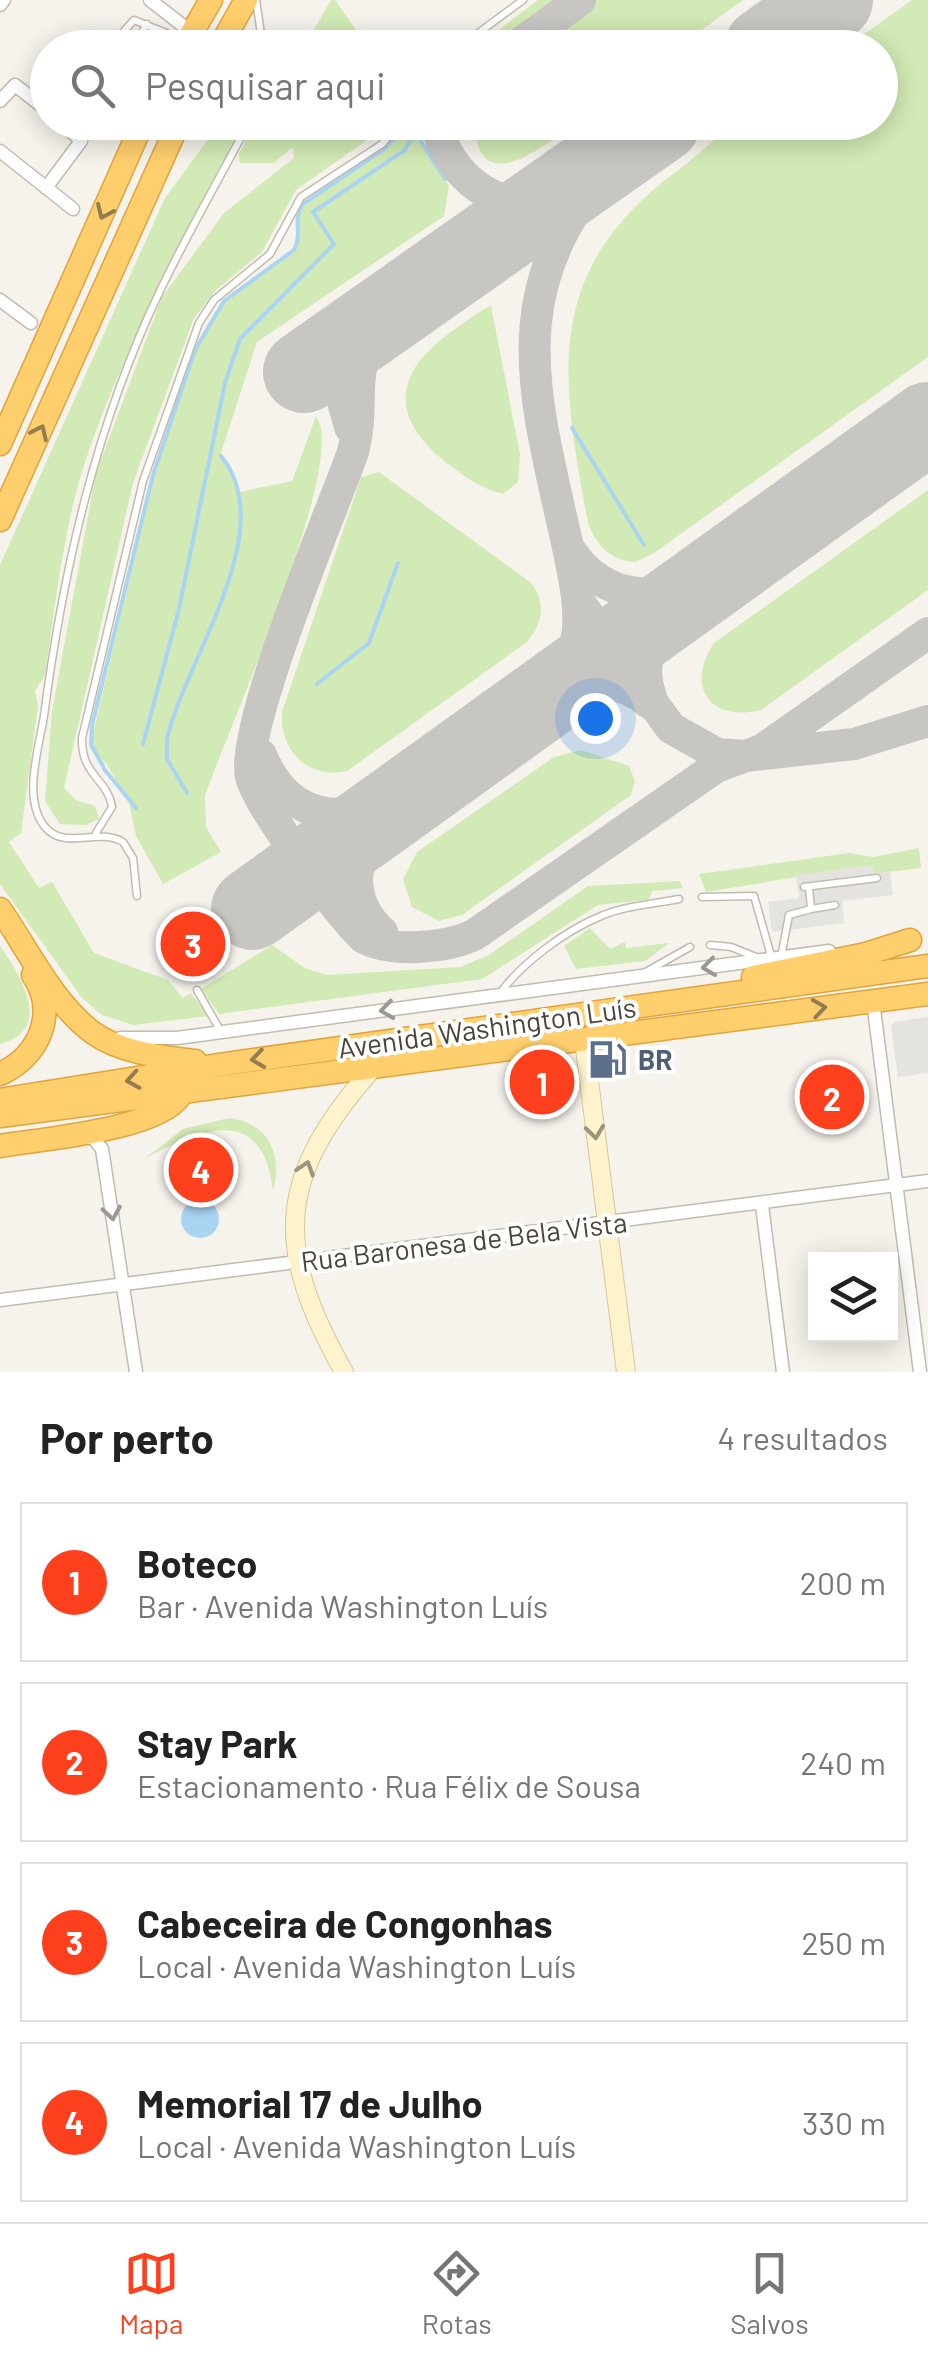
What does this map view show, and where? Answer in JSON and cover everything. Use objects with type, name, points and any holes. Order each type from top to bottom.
[{"type":"highway","points":[[193,30],[211,0]]},
{"type":"highway","points":[[229,30],[246,0]]},
{"type":"highway","points":[[2,433],[135,140]]},
{"type":"highway","points":[[0,520],[171,140]]},
{"type":"highway","points":[[0,908],[56,1010]]},
{"type":"highway","points":[[0,931],[56,1010],[92,1033],[157,1056],[218,1065]]},
{"type":"highway","points":[[702,998],[720,985],[919,939]]},
{"type":"highway","name":"Avenida Washington Luís","points":[[50,1103],[218,1065],[928,966]]},
{"type":"highway","name":"Avenida Washington Luís","points":[[50,1103],[182,1093],[928,994]]},
{"type":"highway","points":[[0,1056],[16,1047],[56,1010]]},
{"type":"highway","points":[[0,1074],[19,1063],[56,1010]]},
{"type":"highway","points":[[12,1144],[75,1134],[154,1114],[182,1093]]},
{"type":"highway","points":[[0,1100],[50,1103]]},
{"type":"highway","points":[[0,1116],[50,1103]]},
{"type":"street","points":[[150,0],[178,30]]},
{"type":"street","points":[[0,101],[14,85],[30,97]]},
{"type":"street","points":[[46,188],[79,140]]},
{"type":"street","points":[[0,151],[73,209]]},
{"type":"street","points":[[0,300],[31,324]]},
{"type":"street","name":"Avenida Washington Luís","points":[[56,1010],[114,1037],[152,1040],[919,939]]},
{"type":"street","points":[[872,1001],[920,1372]]},
{"type":"street","points":[[584,1040],[626,1372]]},
{"type":"street","points":[[344,1372],[316,1315],[298,1264],[296,1215],[302,1171],[332,1113],[374,1068]]},
{"type":"street","points":[[75,1134],[94,1139],[102,1149],[136,1372]]},
{"type":"street","points":[[0,1160],[12,1144]]},
{"type":"street","name":"Rua Baronesa de Bela Vista","points":[[0,1300],[928,1181]]},
{"type":"street","points":[[762,1205],[783,1372]]},
{"type":"lane","points":[[256,0],[260,30]]},
{"type":"lane","points":[[483,30],[524,0]]},
{"type":"lane","points":[[122,30],[134,20],[161,30]]},
{"type":"lane","points":[[143,30],[146,24]]},
{"type":"lane","points":[[136,896],[130,849],[116,837],[95,834],[72,839],[52,834],[35,808],[34,790],[78,526],[103,434],[159,292],[239,140]]},
{"type":"lane","points":[[95,834],[111,815],[112,807],[110,798],[85,768],[82,738],[144,480],[193,337],[214,300],[270,254],[301,197],[385,140]]},
{"type":"lane","points":[[811,909],[806,887],[877,878]]},
{"type":"lane","points":[[702,897],[754,896],[771,959]]},
{"type":"lane","points":[[499,994],[517,971],[604,914],[679,899]]},
{"type":"lane","points":[[771,959],[788,915],[835,905]]},
{"type":"lane","points":[[710,945],[771,959]]},
{"type":"lane","points":[[640,976],[663,958],[690,947]]},
{"type":"lane","points":[[196,990],[221,1031]]},
{"type":"green space","points":[[331,0],[335,0],[356,30],[314,30]]},
{"type":"green space","points":[[538,0],[565,0],[524,30],[498,30]]},
{"type":"green space","points":[[593,0],[743,0],[702,30],[553,30]]},
{"type":"green space","points":[[912,0],[928,0],[928,357],[654,553],[635,562],[612,555],[600,545],[588,523],[571,418],[568,371],[572,327],[583,285],[604,245],[636,206],[715,140],[898,140],[898,30],[870,30]]},
{"type":"green space","points":[[208,140],[236,140],[139,330],[86,459],[71,512],[45,675],[35,691],[38,706],[21,833],[9,842],[39,888],[52,882],[94,953],[168,980],[183,998],[191,993],[209,1016],[133,1025],[102,1015],[82,998],[0,884],[0,565],[165,198]]},
{"type":"green space","points":[[246,140],[367,140],[296,190],[262,252],[216,290],[194,318],[133,483],[64,788],[76,800],[95,806],[99,819],[86,825],[60,824],[45,801],[52,711],[96,473],[162,297],[224,213],[294,158],[293,147],[274,163],[240,163],[239,154]]},
{"type":"green space","points":[[395,140],[423,140],[449,186],[444,216],[257,342],[221,453],[240,492],[292,481],[316,416],[322,442],[316,485],[281,600],[205,796],[206,827],[221,852],[163,884],[136,836],[129,803],[106,763],[95,753],[92,737],[154,476],[196,350],[225,302],[294,250],[304,205]]},
{"type":"green space","points":[[477,140],[552,140],[515,161],[500,164],[487,159]]},
{"type":"green space","points":[[491,306],[520,454],[518,482],[503,494],[467,478],[429,447],[408,414],[406,397],[417,364],[451,332]]},
{"type":"green space","points":[[379,472],[530,582],[539,597],[541,612],[527,642],[347,771],[320,771],[299,760],[291,750],[282,726],[282,712],[361,477]]},
{"type":"green space","points":[[928,490],[928,590],[761,710],[728,711],[707,697],[702,673],[714,643]]},
{"type":"green space","points":[[581,750],[629,766],[635,781],[631,795],[462,915],[439,921],[412,907],[403,879],[417,852],[554,757]]},
{"type":"green space","points":[[919,848],[921,868],[873,874],[871,865],[706,892],[699,874],[849,853],[873,857]]},
{"type":"green space","points":[[680,881],[683,888],[653,891],[648,900],[598,905],[482,979],[219,1014],[201,989],[272,945],[305,968],[326,975],[460,967],[489,955],[588,886]]},
{"type":"green space","points":[[590,928],[610,949],[625,942],[626,948],[669,943],[645,961],[576,969],[564,946]]},
{"type":"green space","points":[[0,946],[23,986],[29,1014],[26,1027],[17,1037],[0,1044]]},
{"type":"green space","points":[[229,1118],[254,1126],[270,1143],[276,1165],[273,1191],[267,1163],[257,1144],[243,1134],[226,1130],[207,1132],[144,1159],[183,1129]]},
{"type":"shaded area","points":[[872,865],[874,874],[890,871],[893,895],[842,901],[844,923],[772,932],[768,902],[799,898],[796,875]]},
{"type":"shaded area","points":[[928,1017],[928,1073],[898,1077],[891,1027],[894,1022]]},
{"type":"shaded area","points":[[868,1082],[870,1101],[796,1111],[794,1093]]},
{"type":"water","points":[[200,1200],[213,1206],[219,1219],[213,1232],[200,1238],[187,1232],[181,1219],[187,1206]]},
{"type":"waterway","points":[[103,766],[91,745],[92,725],[153,475],[195,350],[224,301],[294,250],[303,204],[393,140]]},
{"type":"waterway","points":[[143,744],[179,609],[225,383],[240,339],[334,244],[313,212],[405,150],[411,140]]},
{"type":"waterway","points":[[420,140],[445,179]]},
{"type":"waterway","points":[[572,428],[644,545]]},
{"type":"waterway","points":[[187,793],[167,759],[167,739],[223,596],[241,521],[237,486],[221,456]]},
{"type":"waterway","points":[[317,684],[369,643],[398,563]]},
{"type":"waterway","points":[[104,769],[136,808]]},
{"type":"taxiway","points":[[539,30],[580,0]]},
{"type":"taxiway","points":[[818,10],[825,0]]},
{"type":"taxiway","points":[[442,140],[451,159],[479,188],[515,202],[535,203],[555,197]]},
{"type":"taxiway","points":[[568,547],[536,384],[535,337],[541,291],[557,245],[584,197],[624,148]]},
{"type":"taxiway","points":[[388,316],[374,335],[361,367],[353,452],[272,669],[251,752],[251,777],[269,812],[320,885],[364,938],[389,946],[419,947],[474,935],[716,767],[762,750],[928,633]]},
{"type":"taxiway","points":[[318,363],[342,398],[350,427]]},
{"type":"taxiway","points":[[535,703],[566,668],[574,650],[578,612],[568,547],[593,576],[608,585],[656,594],[694,590]]},
{"type":"taxiway","points":[[652,700],[646,672],[650,647],[679,601]]},
{"type":"taxiway","points":[[579,602],[671,728],[717,754],[746,756],[854,744],[928,721]]},
{"type":"taxiway","points":[[551,692],[577,685],[614,685],[649,703]]},
{"type":"taxiway","points":[[261,755],[287,794],[320,812],[359,812],[403,798]]},
{"type":"taxiway","points":[[379,815],[364,845],[357,875],[362,905],[382,932]]},
{"type":"runway","points":[[790,30],[832,0]]},
{"type":"runway","points":[[304,372],[634,140]]},
{"type":"runway","points":[[252,909],[928,423]]},
{"type":"place","name":"Cabeceira de Congonhas","points":[[193,944]]},
{"type":"place","name":"BR","points":[[608,1060]]},
{"type":"place","name":"Boteco","points":[[542,1082]]},
{"type":"place","name":"Stay Park","points":[[832,1097]]},
{"type":"place","name":"Memorial 17 de Julho","points":[[201,1170]]}]
